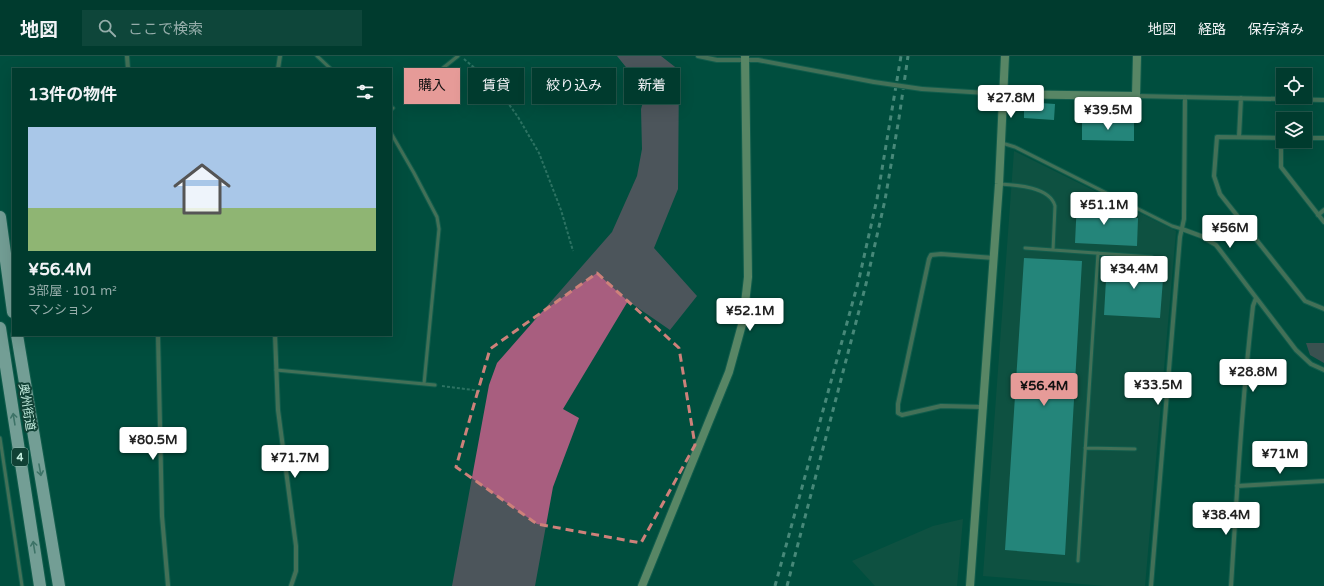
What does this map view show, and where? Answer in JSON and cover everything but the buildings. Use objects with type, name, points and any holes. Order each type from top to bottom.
[{"type":"highway","points":[[0,217],[12,294]]},
{"type":"highway","name":"奥州街道","points":[[0,330],[40,586]]},
{"type":"highway","name":"奥州街道","points":[[17,336],[59,586]]},
{"type":"street","points":[[127,56],[128,68]]},
{"type":"street","points":[[278,68],[280,56]]},
{"type":"street","points":[[698,56],[717,60],[745,58],[874,82],[922,89],[1003,94],[1324,100]]},
{"type":"street","points":[[970,586],[999,184],[1005,56]]},
{"type":"street","points":[[1136,96],[1137,56]]},
{"type":"street","points":[[642,586],[729,372],[743,321],[748,277],[745,58]]},
{"type":"street","points":[[1151,586],[1180,237],[1184,219],[1185,97]]},
{"type":"street","points":[[1240,98],[1240,137]]},
{"type":"street","points":[[1276,138],[1217,137],[1214,176],[1220,194],[1305,301],[1324,309]]},
{"type":"street","points":[[1312,138],[1324,138]]},
{"type":"street","points":[[1282,148],[1281,166],[1324,222]]},
{"type":"street","points":[[1318,215],[1324,210]]},
{"type":"street","points":[[1182,230],[1201,236],[1216,245],[1296,350],[1311,364],[1324,370]]},
{"type":"street","points":[[983,407],[941,406],[902,415],[898,413],[898,404],[929,259],[931,256],[941,254],[994,258]]},
{"type":"street","points":[[1231,586],[1237,486],[1253,306],[1256,298]]},
{"type":"street","points":[[158,336],[162,516],[168,586]]},
{"type":"street","points":[[275,336],[278,410],[296,546],[296,571],[291,586]]},
{"type":"street","points":[[1237,486],[1324,480]]},
{"type":"lane","points":[[317,56],[330,68]]},
{"type":"lane","points":[[443,68],[458,56]]},
{"type":"lane","points":[[392,135],[437,217],[439,229],[424,384]]},
{"type":"lane","points":[[1000,143],[1015,146],[1182,230]]},
{"type":"lane","points":[[999,184],[1019,185],[1031,188],[1050,197],[1055,206],[1053,250]]},
{"type":"lane","points":[[1025,248],[1152,257]]},
{"type":"lane","points":[[1078,561],[1098,253]]},
{"type":"lane","points":[[276,370],[435,385]]},
{"type":"lane","points":[[0,438],[22,586]]},
{"type":"lane","points":[[1085,448],[1135,449]]},
{"type":"path","points":[[461,56],[496,86],[518,117],[535,147],[561,210],[573,251]]},
{"type":"path","points":[[435,385],[481,390]]},
{"type":"highlighted area","points":[[597,273],[679,348],[695,445],[641,543],[537,524],[456,467],[490,349]]},
{"type":"shaded area","points":[[617,56],[661,56],[676,68],[627,68]]},
{"type":"shaded area","points":[[642,104],[679,104],[678,189],[654,248],[697,296],[670,330],[628,301],[563,409],[579,418],[553,487],[535,586],[452,586],[489,385],[497,363],[612,232],[637,176],[642,149],[641,109]]},
{"type":"shaded area","points":[[1014,151],[1176,231],[1145,586],[1106,586],[983,576]]},
{"type":"shaded area","points":[[1306,343],[1324,343],[1324,363],[1310,355]]},
{"type":"shaded area","points":[[963,519],[957,586],[875,586],[852,561],[933,526]]},
{"type":"railway","points":[[775,586],[859,279],[877,199],[901,56]]},
{"type":"railway","points":[[787,586],[866,284],[885,200],[908,56]]}]
